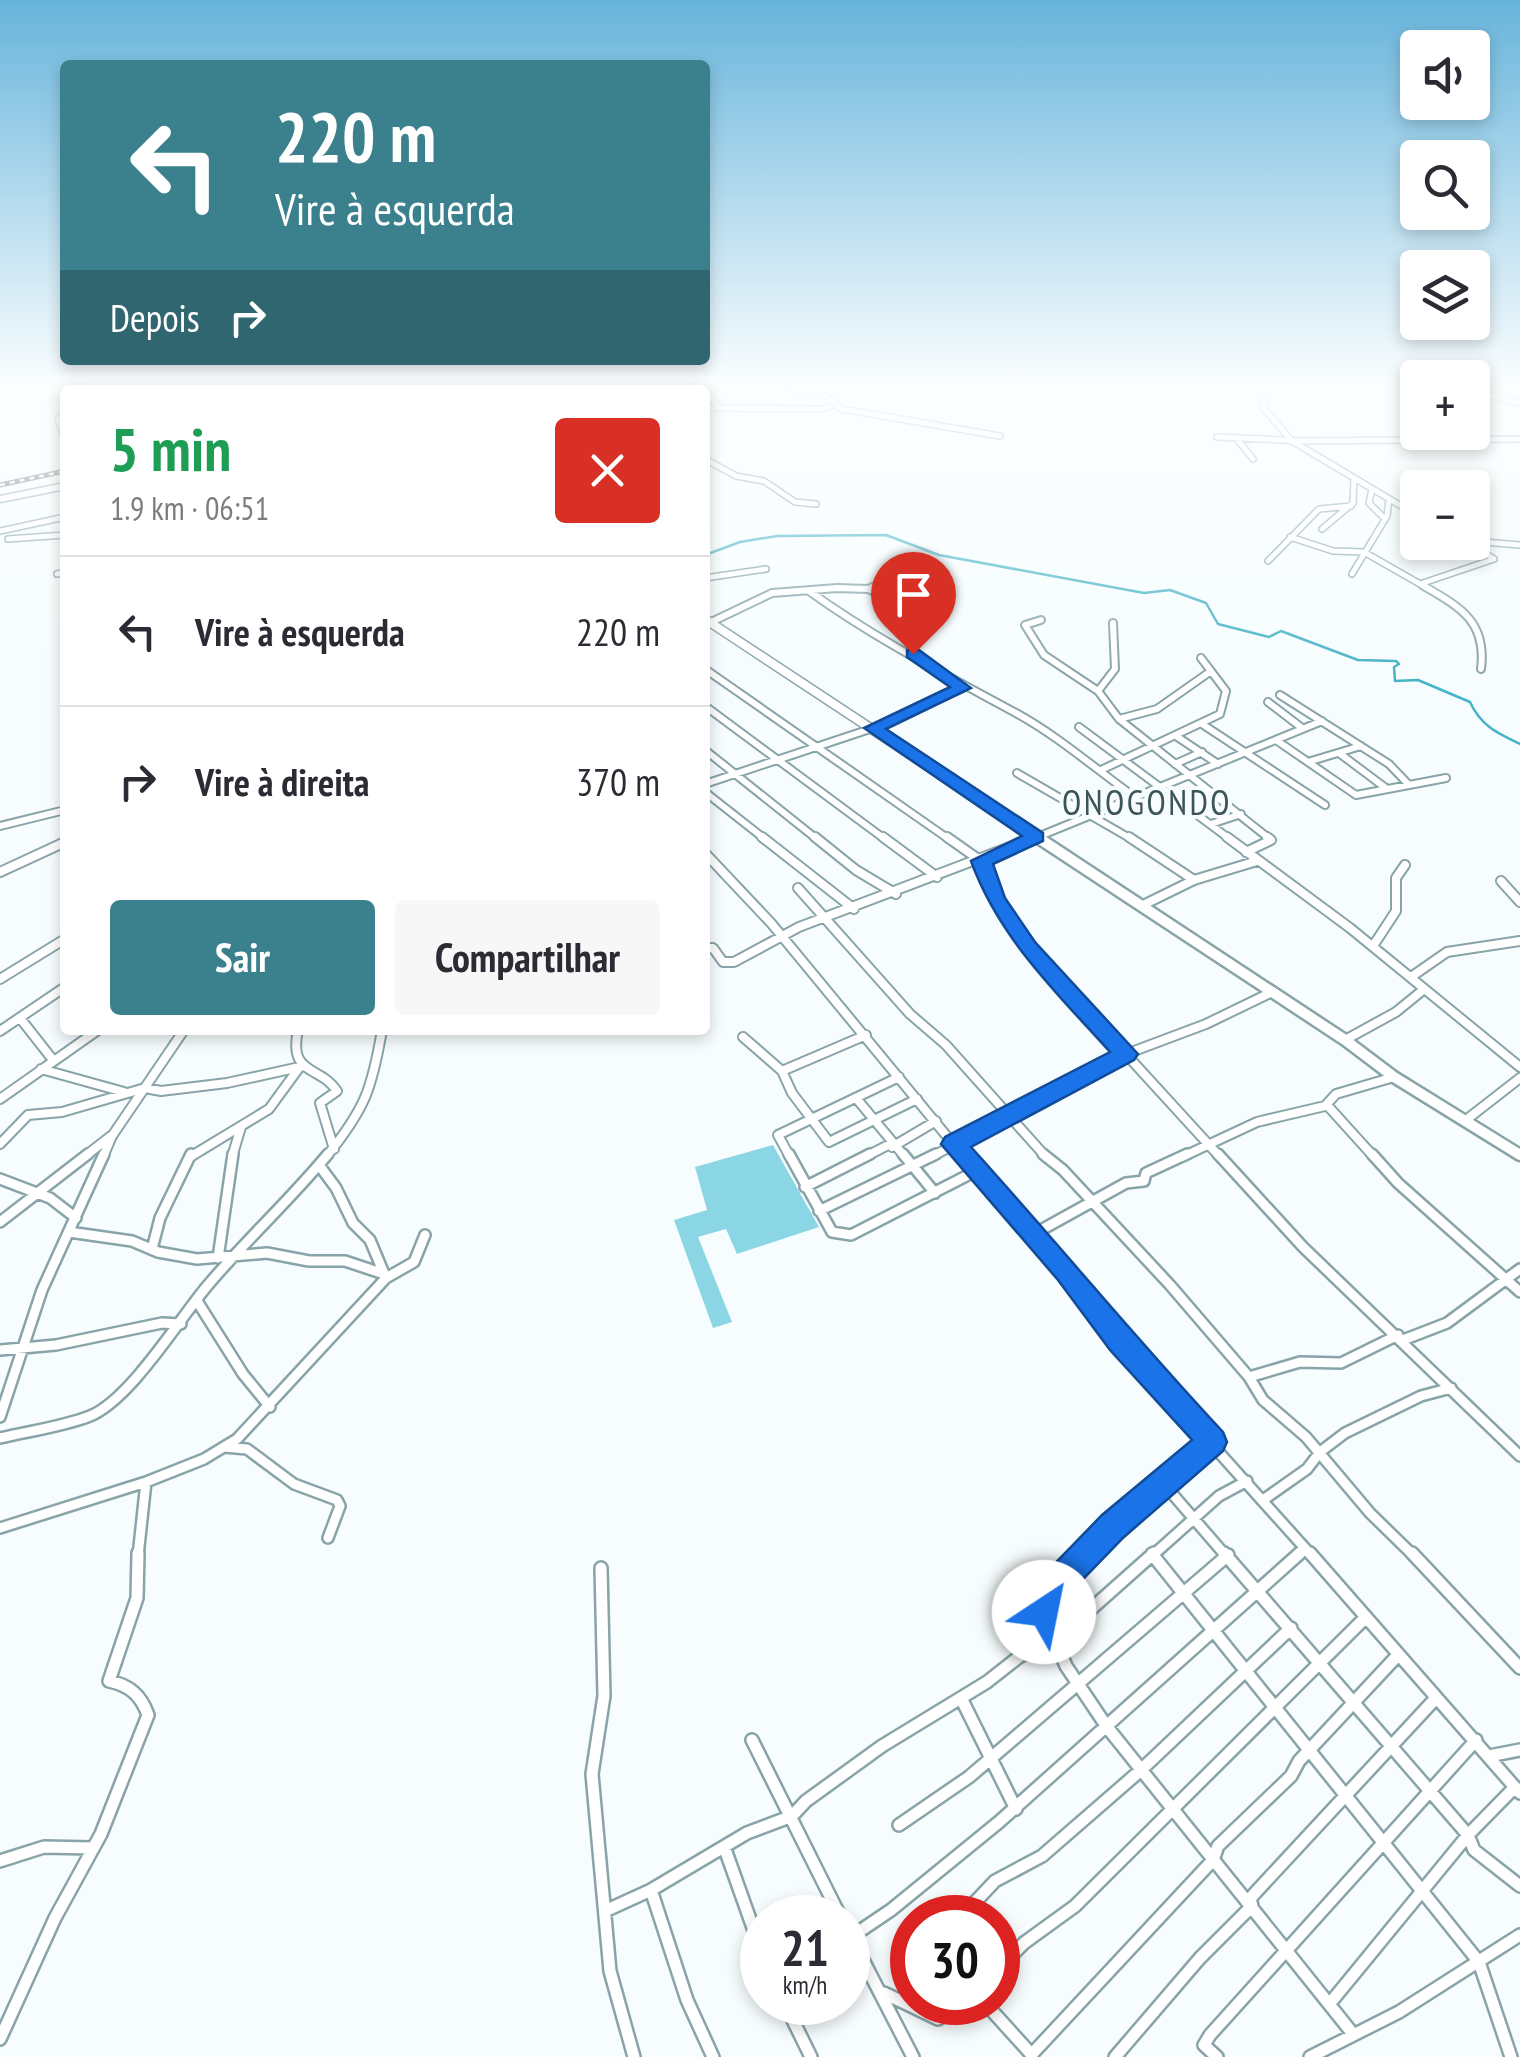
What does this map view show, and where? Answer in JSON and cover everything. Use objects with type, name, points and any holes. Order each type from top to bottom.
[{"type":"main road","points":[[0,499],[60,487]]},
{"type":"main road","points":[[710,624],[1345,1040],[1394,1077],[1520,1155]]},
{"type":"street","points":[[767,483],[795,502],[816,504]]},
{"type":"street","points":[[1322,529],[1351,506],[1353,483]]},
{"type":"street","points":[[1362,483],[1400,505]]},
{"type":"street","points":[[1372,489],[1369,503],[1384,519]]},
{"type":"street","points":[[1352,574],[1375,527],[1384,519],[1389,499]]},
{"type":"street","points":[[1268,560],[1319,508],[1351,506]]},
{"type":"street","points":[[0,531],[60,518]]},
{"type":"street","points":[[0,544],[18,528]]},
{"type":"street","points":[[8,539],[60,535]]},
{"type":"street","points":[[1290,537],[1333,551],[1364,552],[1466,614],[1484,644],[1481,669]]},
{"type":"street","points":[[1490,543],[1520,544]]},
{"type":"street","points":[[1420,584],[1494,559],[1490,556]]},
{"type":"street","points":[[710,577],[766,568]]},
{"type":"street","points":[[710,621],[772,592],[868,589],[894,578]]},
{"type":"street","points":[[868,589],[930,616]]},
{"type":"street","points":[[809,591],[850,621],[927,662],[963,688],[1018,714],[1136,798]]},
{"type":"street","points":[[1041,620],[1025,625],[1044,654],[1098,691],[1119,719],[1271,840],[1246,852]]},
{"type":"street","points":[[1098,691],[1115,669],[1113,623]]},
{"type":"street","points":[[1101,770],[1222,712],[1226,691],[1202,658]]},
{"type":"street","points":[[710,672],[982,861],[995,898],[1018,934],[1211,1143],[1235,1176],[1302,1246],[1520,1454]]},
{"type":"street","points":[[1119,719],[1157,709],[1210,672]]},
{"type":"street","points":[[710,786],[873,728],[963,688]]},
{"type":"street","points":[[1280,694],[1361,746],[1410,785]]},
{"type":"street","points":[[1268,702],[1302,728]]},
{"type":"street","points":[[710,710],[936,877]]},
{"type":"street","points":[[710,948],[728,962],[810,923],[982,861],[1322,721]]},
{"type":"street","points":[[1202,724],[1325,805]]},
{"type":"street","points":[[1079,727],[1373,946],[1520,1067]]},
{"type":"street","points":[[1176,736],[1218,764]]},
{"type":"street","points":[[1276,740],[1356,795],[1446,778]]},
{"type":"street","points":[[1310,762],[1361,746]]},
{"type":"street","points":[[1175,764],[1202,752]]},
{"type":"street","points":[[1339,753],[1388,789]]},
{"type":"street","points":[[710,754],[856,870],[897,894]]},
{"type":"street","points":[[1017,773],[1094,816],[1194,880]]},
{"type":"street","points":[[710,792],[854,909]]},
{"type":"street","points":[[0,826],[60,811]]},
{"type":"street","points":[[1211,824],[1241,814]]},
{"type":"street","points":[[0,872],[60,844]]},
{"type":"street","points":[[1141,906],[1194,880],[1257,860]]},
{"type":"street","points":[[710,862],[866,1035],[976,1171],[1067,1272],[1120,1341],[1517,1790],[1468,1835],[1330,2002]]},
{"type":"street","points":[[1373,946],[1396,911],[1396,878],[1406,865]]},
{"type":"street","points":[[1501,881],[1520,901]]},
{"type":"street","points":[[798,888],[1010,1114],[1048,1162],[1092,1200],[1249,1377],[1263,1400],[1320,1452],[1358,1500],[1452,1592],[1520,1668]]},
{"type":"street","points":[[1411,977],[1428,960],[1456,948],[1520,941]]},
{"type":"street","points":[[0,979],[60,942]]},
{"type":"street","points":[[0,1031],[60,990]]},
{"type":"street","points":[[1345,1040],[1396,1012],[1424,990]]},
{"type":"street","points":[[819,1211],[1126,1054],[1206,1024],[1272,992]]},
{"type":"street","points":[[20,1018],[53,1060]]},
{"type":"street","points":[[0,1099],[90,1035]]},
{"type":"street","points":[[0,1417],[50,1270],[112,1136],[181,1035]]},
{"type":"street","points":[[297,1035],[294,1048],[302,1067],[312,1076],[330,1080],[337,1091],[320,1104],[334,1149]]},
{"type":"street","points":[[0,1438],[76,1422],[105,1408],[182,1324],[207,1286],[241,1254],[334,1149],[372,1087],[381,1035]]},
{"type":"street","points":[[782,1071],[866,1035]]},
{"type":"street","points":[[743,1037],[782,1071],[829,1142],[917,1098]]},
{"type":"street","points":[[135,1103],[162,1091],[302,1067]]},
{"type":"street","points":[[152,1249],[160,1218],[192,1153],[271,1107],[302,1067]]},
{"type":"street","points":[[41,1069],[127,1093]]},
{"type":"street","points":[[899,1077],[778,1135],[832,1232],[851,1234],[976,1171]]},
{"type":"street","points":[[1032,1235],[1092,1200],[1126,1183],[1144,1181],[1146,1173],[1211,1143],[1266,1119],[1327,1105],[1336,1094],[1354,1086],[1394,1077]]},
{"type":"street","points":[[1466,1120],[1520,1078]]},
{"type":"street","points":[[0,1144],[28,1115],[62,1112],[144,1088],[162,1091]]},
{"type":"street","points":[[856,1098],[934,1193]]},
{"type":"street","points":[[1327,1105],[1398,1183],[1520,1292]]},
{"type":"street","points":[[804,1187],[936,1121]]},
{"type":"street","points":[[218,1258],[228,1170],[241,1127]]},
{"type":"street","points":[[0,1222],[112,1136]]},
{"type":"street","points":[[319,1165],[353,1223],[370,1240],[385,1276]]},
{"type":"street","points":[[0,1179],[40,1191],[76,1218]]},
{"type":"street","points":[[70,1232],[132,1241],[197,1259],[241,1254],[341,1261],[385,1276]]},
{"type":"street","points":[[0,1528],[95,1502],[224,1448],[270,1407],[385,1276],[414,1262],[426,1234]]},
{"type":"street","points":[[1249,1377],[1300,1362],[1340,1363],[1447,1323],[1520,1269]]},
{"type":"street","points":[[197,1301],[243,1374],[270,1407]]},
{"type":"street","points":[[0,1350],[154,1324],[182,1324]]},
{"type":"street","points":[[1264,1500],[1307,1469],[1320,1452],[1344,1433],[1422,1396],[1452,1388]]},
{"type":"street","points":[[1213,1442],[1113,1526],[1047,1594],[1042,1604],[1066,1666],[1107,1727],[1353,2034]]},
{"type":"street","points":[[224,1448],[247,1449],[294,1484],[337,1500],[340,1506],[328,1538]]},
{"type":"street","points":[[0,2039],[136,1752],[148,1715],[144,1702],[127,1685],[109,1681],[137,1598],[138,1531],[146,1482]]},
{"type":"street","points":[[605,1912],[748,1833],[792,1816],[806,1801],[882,1746],[1020,1656],[1054,1642],[1219,1496],[1247,1482]]},
{"type":"street","points":[[1163,1483],[1258,1588],[1389,1748],[1468,1835],[1474,1850],[1520,1886]]},
{"type":"street","points":[[870,1928],[1016,1809],[1258,1588],[1305,1550]]},
{"type":"street","points":[[1152,1554],[1478,1962],[1488,1980],[1511,2057]]},
{"type":"street","points":[[898,1825],[990,1759],[1228,1555]]},
{"type":"street","points":[[601,1568],[598,1594],[604,1696],[592,1774],[610,1971],[634,2057]]},
{"type":"street","points":[[1020,1947],[1076,1906],[1366,1617]]},
{"type":"street","points":[[982,1895],[996,1881],[1042,1856],[1141,1770],[1291,1628]]},
{"type":"street","points":[[1005,2025],[1034,2056],[1213,1860],[1218,1846],[1291,1776],[1307,1752],[1398,1655]]},
{"type":"street","points":[[961,1698],[1016,1809]]},
{"type":"street","points":[[1252,1906],[1250,1899],[1255,1892],[1436,1698]]},
{"type":"street","points":[[752,1740],[830,1895]]},
{"type":"street","points":[[1216,2057],[1204,2045],[1210,2035],[1476,1740]]},
{"type":"street","points":[[1489,1756],[1520,1750]]},
{"type":"street","points":[[0,1861],[44,1847],[92,1848]]},
{"type":"street","points":[[725,1848],[741,1895]]},
{"type":"street","points":[[651,1890],[688,2000],[713,2057]]},
{"type":"street","points":[[1115,2057],[1200,1958],[1252,1906]]},
{"type":"street","points":[[1310,2057],[1399,2012],[1520,1935]]},
{"type":"street","points":[[870,1973],[913,2057]]},
{"type":"street","points":[[877,1986],[890,1996]]},
{"type":"street","points":[[795,2025],[811,2057]]},
{"type":"shaded area","points":[[773,1145],[819,1227],[737,1254],[726,1229],[698,1237],[732,1322],[713,1328],[674,1220],[707,1210],[695,1167]]},
{"type":"waterway","points":[[710,553],[740,542],[777,536],[886,535],[939,555],[1144,593],[1170,590],[1206,603],[1218,624],[1269,637],[1281,631],[1358,660],[1396,661],[1399,664],[1394,667],[1395,681],[1418,680],[1470,702],[1485,723],[1520,744]]},
{"type":"railway","points":[[0,485],[9,483]]},
{"type":"district","name":"ONOGONDO","points":[[1147,802]]},
{"type":"route","points":[[913,654],[963,688],[873,728],[1036,837],[982,861],[995,898],[1028,947],[1126,1054],[954,1144],[1067,1272],[1120,1341],[1213,1442],[1113,1526],[1047,1594],[1042,1604],[1044,1612]]}]
